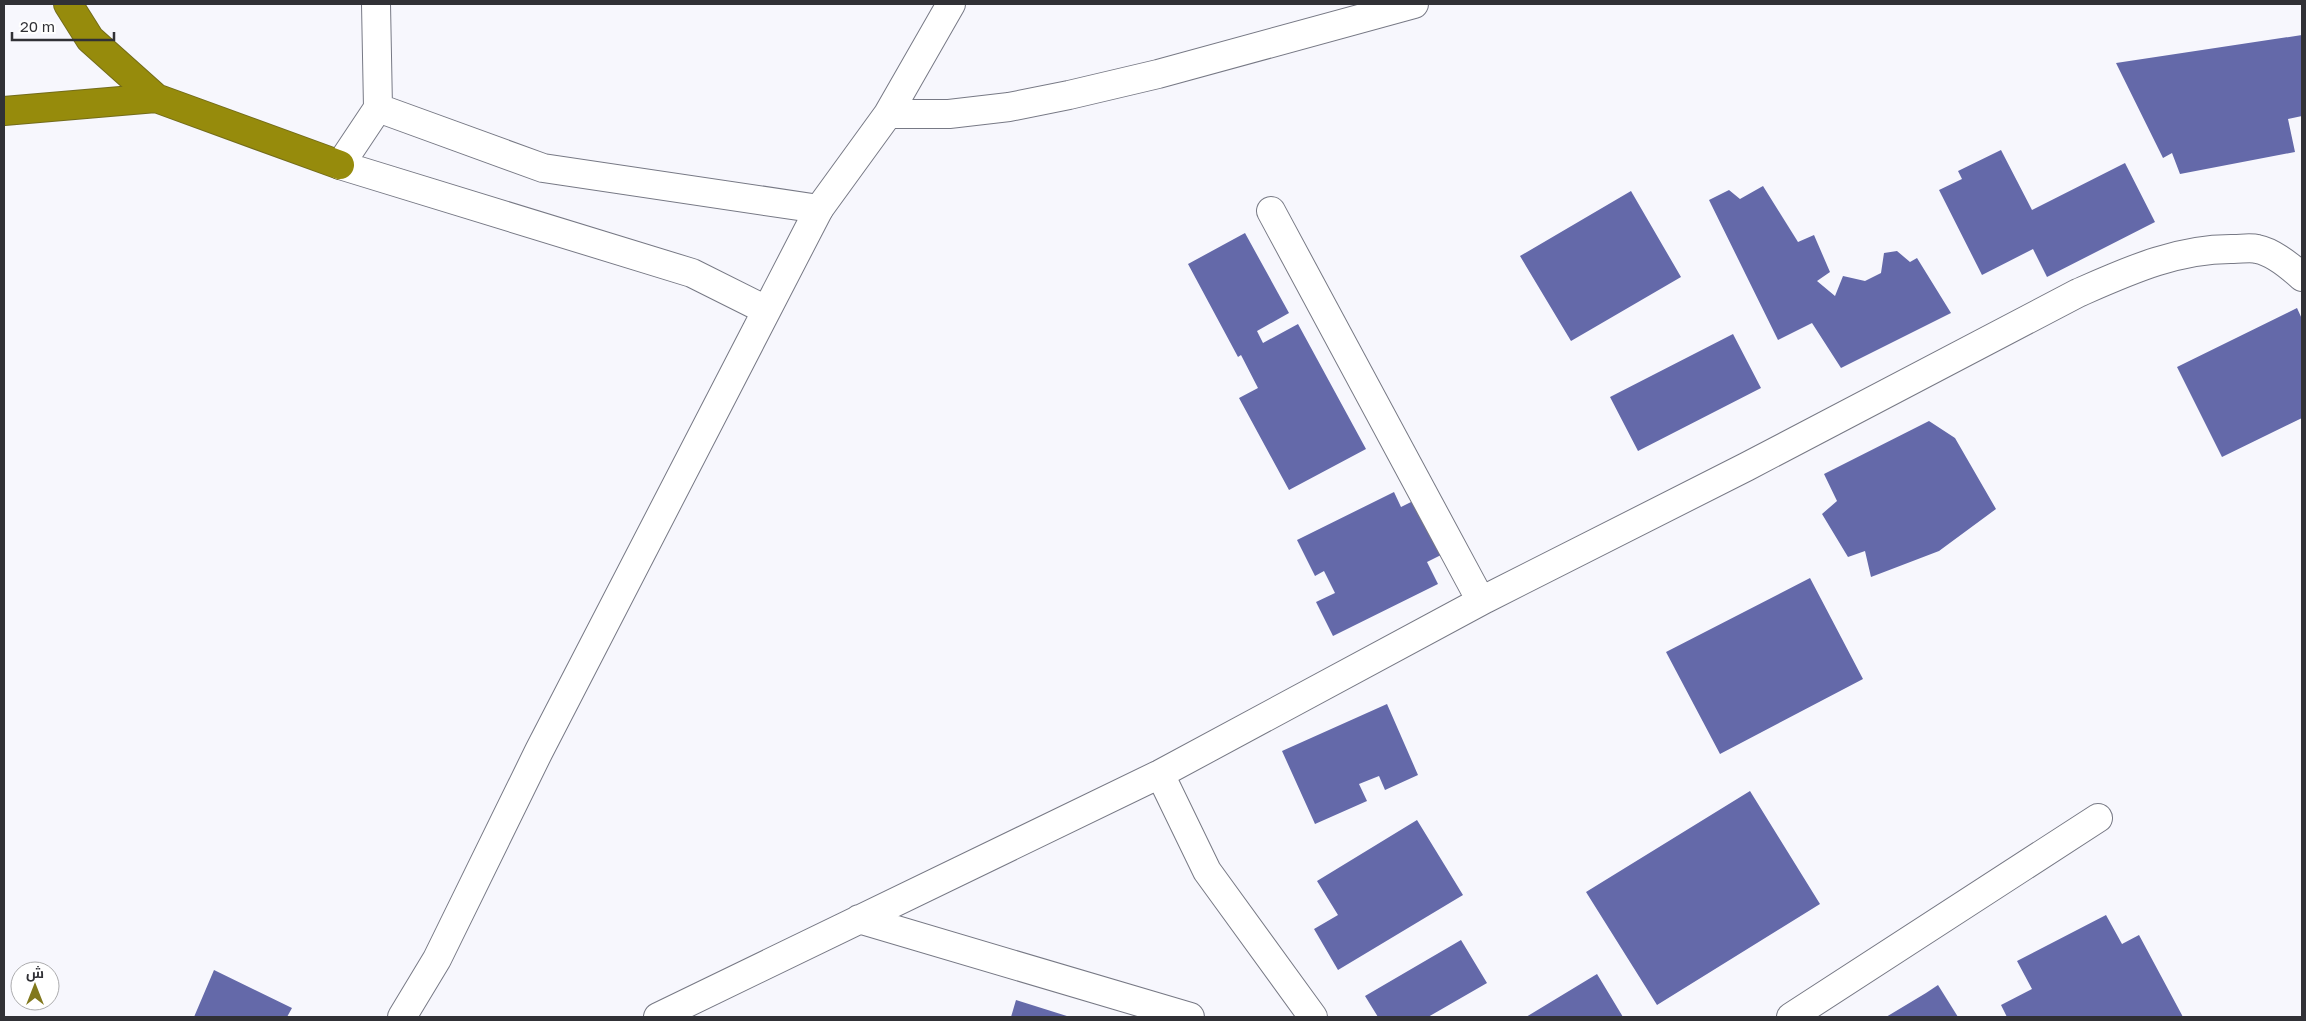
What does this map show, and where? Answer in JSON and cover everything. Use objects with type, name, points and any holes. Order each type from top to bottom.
[{"type":"highway","points":[[68,4],[90,39],[156,98],[340,165]]},
{"type":"highway","points":[[4,111],[156,98]]},
{"type":"street","points":[[376,4],[378,108],[340,165],[692,273],[766,310]]},
{"type":"street","points":[[402,1017],[437,959],[539,751],[819,209],[888,114],[951,4]]},
{"type":"street","points":[[888,114],[949,114],[1009,107],[1069,95],[1158,74],[1414,4]]},
{"type":"street","points":[[378,108],[543,168],[819,209]]},
{"type":"street","points":[[1271,211],[1481,601]]},
{"type":"street","points":[[658,1017],[859,918],[1160,774],[1481,601],[1746,467],[2078,293],[2133,270],[2183,253],[2223,248],[2258,249],[2288,264],[2302,277]]},
{"type":"street","points":[[1160,774],[1207,871],[1313,1017]]},
{"type":"street","points":[[1791,1017],[2098,818]]},
{"type":"street","points":[[859,918],[1190,1017]]},
{"type":"building","points":[[2302,35],[2302,116],[2288,119],[2295,152],[2180,174],[2172,153],[2163,158],[2116,63]]},
{"type":"building","points":[[2001,150],[2032,210],[2125,163],[2155,222],[2047,277],[2033,249],[1982,275],[1939,190],[1962,179],[1958,171]]},
{"type":"building","points":[[1763,186],[1798,242],[1814,235],[1830,272],[1817,281],[1835,296],[1843,276],[1865,281],[1881,273],[1884,253],[1897,251],[1910,262],[1917,258],[1951,313],[1841,368],[1812,323],[1778,340],[1709,200],[1729,190],[1740,199]]},
{"type":"building","points":[[1631,191],[1681,277],[1571,341],[1520,256]]},
{"type":"building","points":[[1245,233],[1289,313],[1257,331],[1263,343],[1298,324],[1366,449],[1289,490],[1239,398],[1258,388],[1241,355],[1238,357],[1188,264]]},
{"type":"building","points":[[2297,308],[2302,319],[2302,418],[2222,457],[2177,367]]},
{"type":"building","points":[[1733,334],[1761,388],[1638,451],[1610,397]]},
{"type":"building","points":[[1929,421],[1955,438],[1996,509],[1939,551],[1871,577],[1865,551],[1848,557],[1822,514],[1837,501],[1824,474]]},
{"type":"building","points":[[1394,492],[1401,507],[1413,501],[1441,555],[1427,562],[1438,584],[1333,636],[1316,602],[1335,593],[1324,571],[1315,576],[1297,540]]},
{"type":"building","points":[[1810,578],[1863,679],[1720,754],[1666,652]]},
{"type":"building","points":[[1387,704],[1418,775],[1385,790],[1379,776],[1359,784],[1367,801],[1315,824],[1282,751]]},
{"type":"building","points":[[1750,791],[1820,904],[1657,1005],[1586,892]]},
{"type":"building","points":[[1417,820],[1463,895],[1338,970],[1314,929],[1338,915],[1317,881]]},
{"type":"building","points":[[2106,915],[2122,944],[2139,935],[2183,1017],[2007,1017],[2001,1005],[2032,989],[2017,961]]},
{"type":"building","points":[[1461,940],[1487,983],[1428,1017],[1378,1017],[1365,996]]},
{"type":"building","points":[[214,970],[292,1008],[287,1017],[194,1017]]},
{"type":"building","points":[[1597,974],[1623,1017],[1526,1017]]},
{"type":"building","points":[[1938,985],[1958,1017],[1886,1017],[1926,993]]},
{"type":"building","points":[[1016,1000],[1070,1017],[1011,1017]]}]
